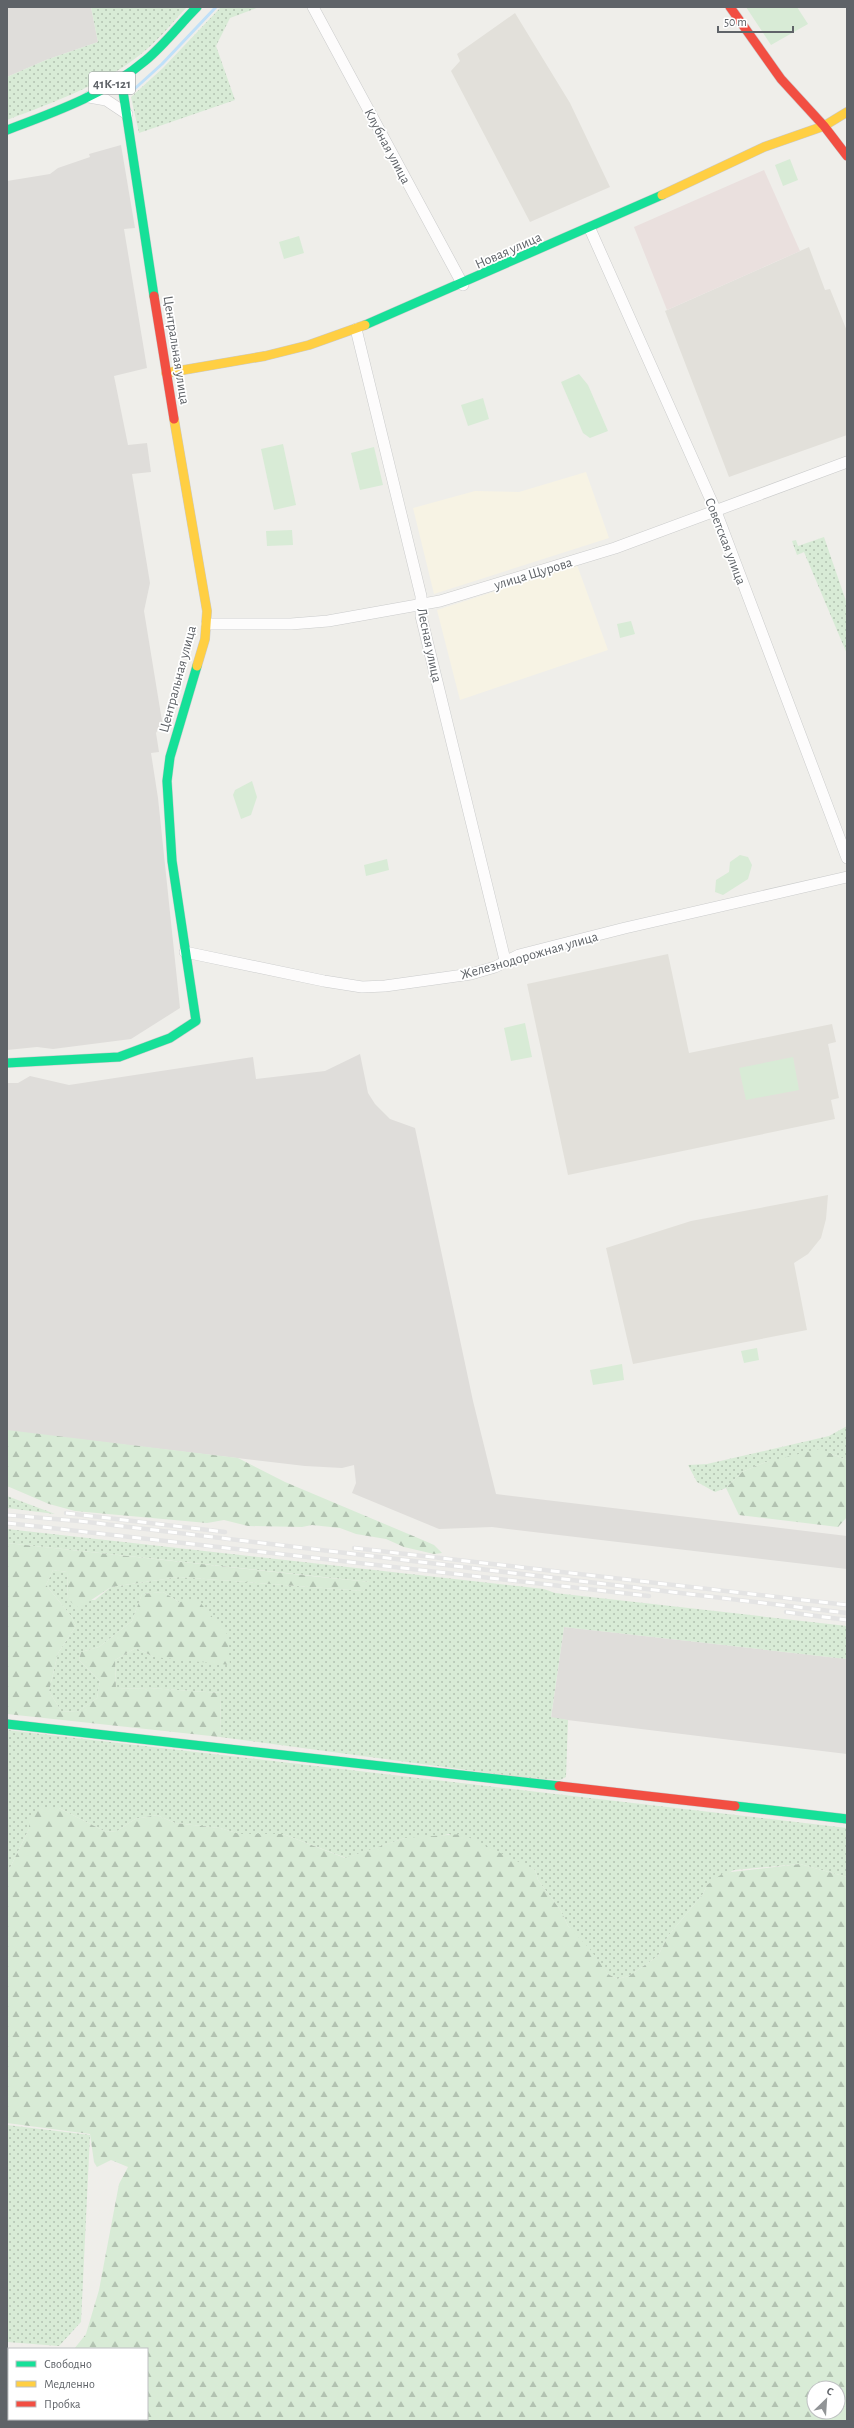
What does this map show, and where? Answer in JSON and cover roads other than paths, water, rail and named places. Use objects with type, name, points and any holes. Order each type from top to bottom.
[{"type":"street","name":"41К-121","points":[[7,130],[60,110],[121,78],[146,60],[197,7]]},
{"type":"street","name":"Клубная улица","points":[[313,7],[463,285]]},
{"type":"street","points":[[730,7],[781,79],[824,126],[847,156]]},
{"type":"street","name":"Центральная улица","points":[[7,1064],[119,1058],[170,1038],[196,1021],[172,861],[167,768],[205,639],[207,624],[200,566],[166,373],[121,78]]},
{"type":"street","points":[[86,96],[106,100],[127,114]]},
{"type":"street","name":"Новая улица","points":[[166,373],[265,356],[356,329],[463,285],[590,229],[764,147],[824,126],[847,112]]},
{"type":"street","name":"Советская улица","points":[[590,229],[715,510],[847,858]]},
{"type":"street","name":"Лесная улица","points":[[356,329],[419,588],[423,623],[505,960]]},
{"type":"street","name":"улица Щурова","points":[[207,624],[291,624],[328,621],[440,602],[615,548],[847,462]]},
{"type":"street","name":"Железнодорожная улица","points":[[185,952],[324,982],[362,987],[471,974],[495,966],[505,960],[625,928],[847,877]]},
{"type":"street","points":[[7,1724],[847,1819]]},
{"type":"waterway","points":[[130,93],[162,64],[216,7]]},
{"type":"railway","points":[[66,1513],[225,1532]]},
{"type":"railway","points":[[7,1515],[79,1521],[847,1613]]},
{"type":"railway","points":[[7,1523],[649,1596]]},
{"type":"railway","points":[[354,1548],[847,1605]]},
{"type":"railway","points":[[786,1612],[847,1620]]}]
